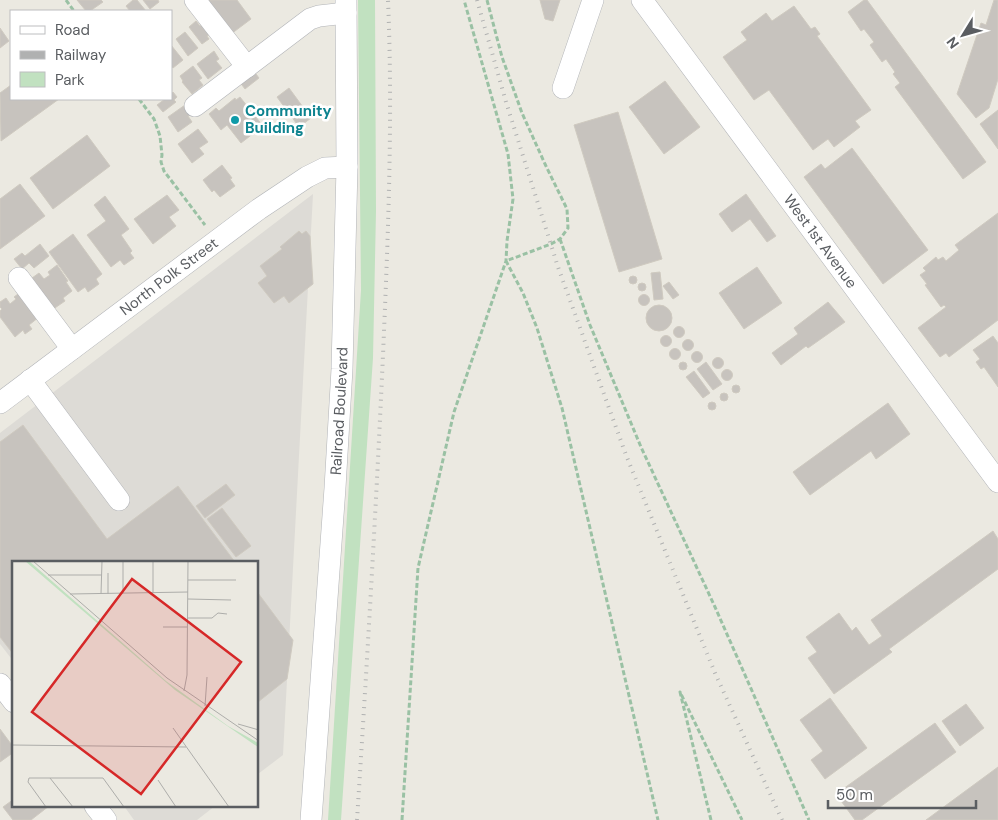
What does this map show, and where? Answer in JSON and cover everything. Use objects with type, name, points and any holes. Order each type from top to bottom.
[{"type":"street","points":[[195,0],[247,67]]},
{"type":"street","points":[[563,88],[593,0]]},
{"type":"street","name":"West 1st Avenue","points":[[642,0],[998,482]]},
{"type":"street","points":[[195,106],[310,20],[346,7]]},
{"type":"street","name":"Railroad Boulevard","points":[[311,820],[342,370],[347,167],[346,7]]},
{"type":"street","name":"North Polk Street","points":[[0,403],[259,209],[306,177],[326,168],[347,167]]},
{"type":"street","points":[[20,278],[72,349]]},
{"type":"street","points":[[30,380],[119,500]]},
{"type":"street","points":[[0,684],[12,699]]},
{"type":"path","points":[[402,820],[418,568],[454,412],[506,261],[507,240],[514,199],[508,154],[464,0]]},
{"type":"path","points":[[487,0],[502,57],[522,113],[567,209],[568,228],[560,239],[506,261]]},
{"type":"path","points":[[140,100],[154,119],[160,136],[161,162],[164,171],[217,241]]},
{"type":"path","points":[[560,239],[590,325],[641,447],[715,607],[809,820]]},
{"type":"path","points":[[506,261],[523,293],[537,328],[562,408],[658,820]]},
{"type":"path","points":[[711,820],[680,692],[742,820]]},
{"type":"shaded area","points":[[313,194],[283,755],[259,773],[259,561],[12,561],[12,659],[0,644],[0,433]]},
{"type":"shaded area","points":[[125,808],[212,808],[197,820],[134,820]]},
{"type":"green space","points":[[358,0],[375,0],[376,211],[373,358],[341,820],[328,820],[361,290]]},
{"type":"building","points":[[77,0],[101,0],[103,2],[91,10],[85,10]]},
{"type":"building","points":[[133,0],[137,0],[145,10],[129,10],[126,6]]},
{"type":"building","points":[[143,0],[158,0],[159,2],[150,9]]},
{"type":"building","points":[[206,0],[237,0],[251,19],[231,34]]},
{"type":"building","points":[[540,0],[560,0],[553,21],[545,19]]},
{"type":"building","points":[[864,0],[867,0],[986,162],[963,179],[895,87],[900,83],[893,74],[895,72],[886,59],[882,62],[870,45],[874,42],[864,29],[861,31],[848,12]]},
{"type":"building","points":[[994,0],[998,0],[998,79],[989,108],[976,118],[957,94],[981,23],[986,25]]},
{"type":"building","points":[[794,6],[811,29],[815,27],[820,34],[817,36],[871,110],[855,121],[860,127],[834,147],[828,139],[813,150],[769,90],[754,100],[723,57],[747,40],[741,32],[766,13],[772,21]]},
{"type":"building","points":[[196,21],[210,34],[207,36],[209,39],[202,44],[189,27]]},
{"type":"building","points":[[0,28],[9,41],[0,48]]},
{"type":"building","points":[[185,32],[198,48],[188,56],[176,39]]},
{"type":"building","points":[[172,46],[183,60],[172,67]]},
{"type":"building","points":[[214,51],[219,59],[216,61],[222,68],[208,79],[197,64]]},
{"type":"building","points":[[193,66],[202,78],[199,80],[203,85],[192,94],[182,82],[180,76]]},
{"type":"building","points":[[253,70],[259,78],[245,89],[239,81]]},
{"type":"building","points":[[665,81],[700,127],[664,154],[629,107]]},
{"type":"building","points":[[10,86],[10,100],[58,100],[1,141],[0,93]]},
{"type":"building","points":[[289,88],[311,118],[299,127],[277,97]]},
{"type":"building","points":[[172,93],[177,97],[174,100],[176,102],[163,112],[157,105],[164,100],[172,100]]},
{"type":"building","name":"Community Building","points":[[240,97],[263,126],[241,143],[227,125],[221,130],[209,114],[216,108],[219,111],[235,98],[236,100]]},
{"type":"building","points":[[185,105],[191,114],[188,116],[192,122],[178,132],[168,117]]},
{"type":"building","points":[[998,110],[998,149],[980,124]]},
{"type":"building","points":[[618,112],[662,259],[619,272],[574,125]]},
{"type":"building","points":[[198,129],[208,142],[199,148],[204,154],[192,163],[178,144]]},
{"type":"building","points":[[87,135],[110,166],[53,209],[30,178]]},
{"type":"building","points":[[852,148],[928,250],[883,284],[804,177],[821,164],[825,169]]},
{"type":"building","points":[[222,165],[232,178],[230,179],[235,186],[220,197],[214,190],[212,192],[203,180]]},
{"type":"building","points":[[20,184],[45,216],[0,249],[0,199]]},
{"type":"building","points":[[746,194],[776,236],[767,242],[750,219],[732,232],[719,214]]},
{"type":"building","points":[[167,195],[179,210],[169,217],[176,226],[153,244],[134,219]]},
{"type":"building","points":[[105,196],[129,229],[121,235],[132,251],[130,253],[134,258],[124,265],[120,260],[111,267],[87,235],[106,221],[94,205]]},
{"type":"building","points":[[998,213],[998,320],[949,357],[946,353],[940,357],[918,328],[946,307],[944,305],[941,307],[920,275],[926,271],[923,268],[936,257],[938,260],[943,257],[946,261],[959,250],[955,245]]},
{"type":"building","points":[[299,231],[302,234],[306,231],[310,236],[313,284],[289,303],[284,296],[274,303],[258,283],[267,276],[260,266],[282,249],[280,247]]},
{"type":"building","points":[[73,234],[102,274],[96,279],[99,284],[88,292],[85,287],[78,292],[49,252]]},
{"type":"building","points":[[40,244],[49,256],[34,268],[29,263],[22,269],[14,259],[22,253],[25,256]]},
{"type":"building","points":[[57,265],[68,281],[66,282],[72,291],[63,298],[65,301],[49,312],[32,278],[39,273],[44,279],[50,275],[48,272]]},
{"type":"building","points":[[757,267],[782,303],[744,329],[719,293]]},
{"type":"building","points":[[660,272],[663,299],[654,300],[651,273]]},
{"type":"building","points":[[633,276],[637,280],[633,284],[629,280]]},
{"type":"building","points":[[669,282],[679,295],[673,299],[663,286]]},
{"type":"building","points":[[642,283],[646,287],[642,291],[638,287]]},
{"type":"building","points":[[22,291],[39,317],[29,325],[32,329],[25,334],[23,330],[15,337],[0,317],[2,309],[0,302],[6,298],[10,304],[16,299],[14,297]]},
{"type":"building","points":[[644,294],[650,300],[644,306],[638,300]]},
{"type":"building","points":[[828,302],[845,322],[808,348],[806,346],[781,365],[772,353],[798,334],[794,328]]},
{"type":"building","points":[[659,305],[669,308],[672,318],[669,328],[659,331],[649,328],[646,318],[649,308]]},
{"type":"building","points":[[679,326],[685,332],[679,338],[673,332]]},
{"type":"building","points":[[666,335],[672,341],[666,347],[660,341]]},
{"type":"building","points":[[993,336],[998,343],[998,387],[984,367],[981,369],[976,362],[980,359],[973,350]]},
{"type":"building","points":[[688,339],[694,345],[688,351],[682,345]]},
{"type":"building","points":[[675,348],[681,354],[675,360],[669,354]]},
{"type":"building","points":[[697,351],[703,357],[697,363],[691,357]]},
{"type":"building","points":[[718,357],[724,363],[718,369],[712,363]]},
{"type":"building","points":[[683,362],[687,366],[683,370],[679,366]]},
{"type":"building","points":[[706,362],[722,384],[713,390],[697,369]]},
{"type":"building","points":[[727,369],[733,375],[727,381],[721,375]]},
{"type":"building","points":[[694,371],[710,393],[703,398],[686,377]]},
{"type":"building","points":[[736,385],[740,389],[736,393],[732,389]]},
{"type":"building","points":[[724,393],[728,397],[724,401],[720,397]]},
{"type":"building","points":[[712,402],[716,406],[712,410],[708,406]]},
{"type":"building","points":[[888,403],[910,434],[876,459],[871,451],[810,495],[793,472]]},
{"type":"building","points":[[23,425],[107,539],[178,486],[234,561],[12,561],[12,652],[0,637],[0,442]]},
{"type":"building","points":[[226,484],[235,495],[205,518],[196,506]]},
{"type":"building","points":[[222,508],[251,546],[236,557],[207,519]]},
{"type":"building","points":[[993,531],[998,539],[998,569],[889,649],[892,652],[834,694],[808,658],[817,652],[806,637],[839,613],[852,631],[856,627],[869,645],[882,636],[871,620]]},
{"type":"building","points":[[259,594],[293,640],[287,679],[259,701]]},
{"type":"building","points":[[830,698],[867,748],[825,779],[811,760],[823,751],[800,720]]},
{"type":"building","points":[[966,704],[984,728],[960,746],[942,721]]},
{"type":"building","points":[[935,723],[956,752],[862,820],[855,820],[836,794]]},
{"type":"building","points":[[0,729],[12,745],[12,753],[0,762]]},
{"type":"building","points":[[998,767],[998,820],[926,820]]},
{"type":"building","points":[[12,800],[12,808],[46,808],[31,820],[13,820],[3,807]]},
{"type":"railway","points":[[357,820],[387,266],[390,133],[388,0]]},
{"type":"railway","points":[[477,0],[506,102],[558,267],[626,455],[715,673],[782,820]]},
{"type":"place","name":"Community Building","points":[[235,120]]}]
